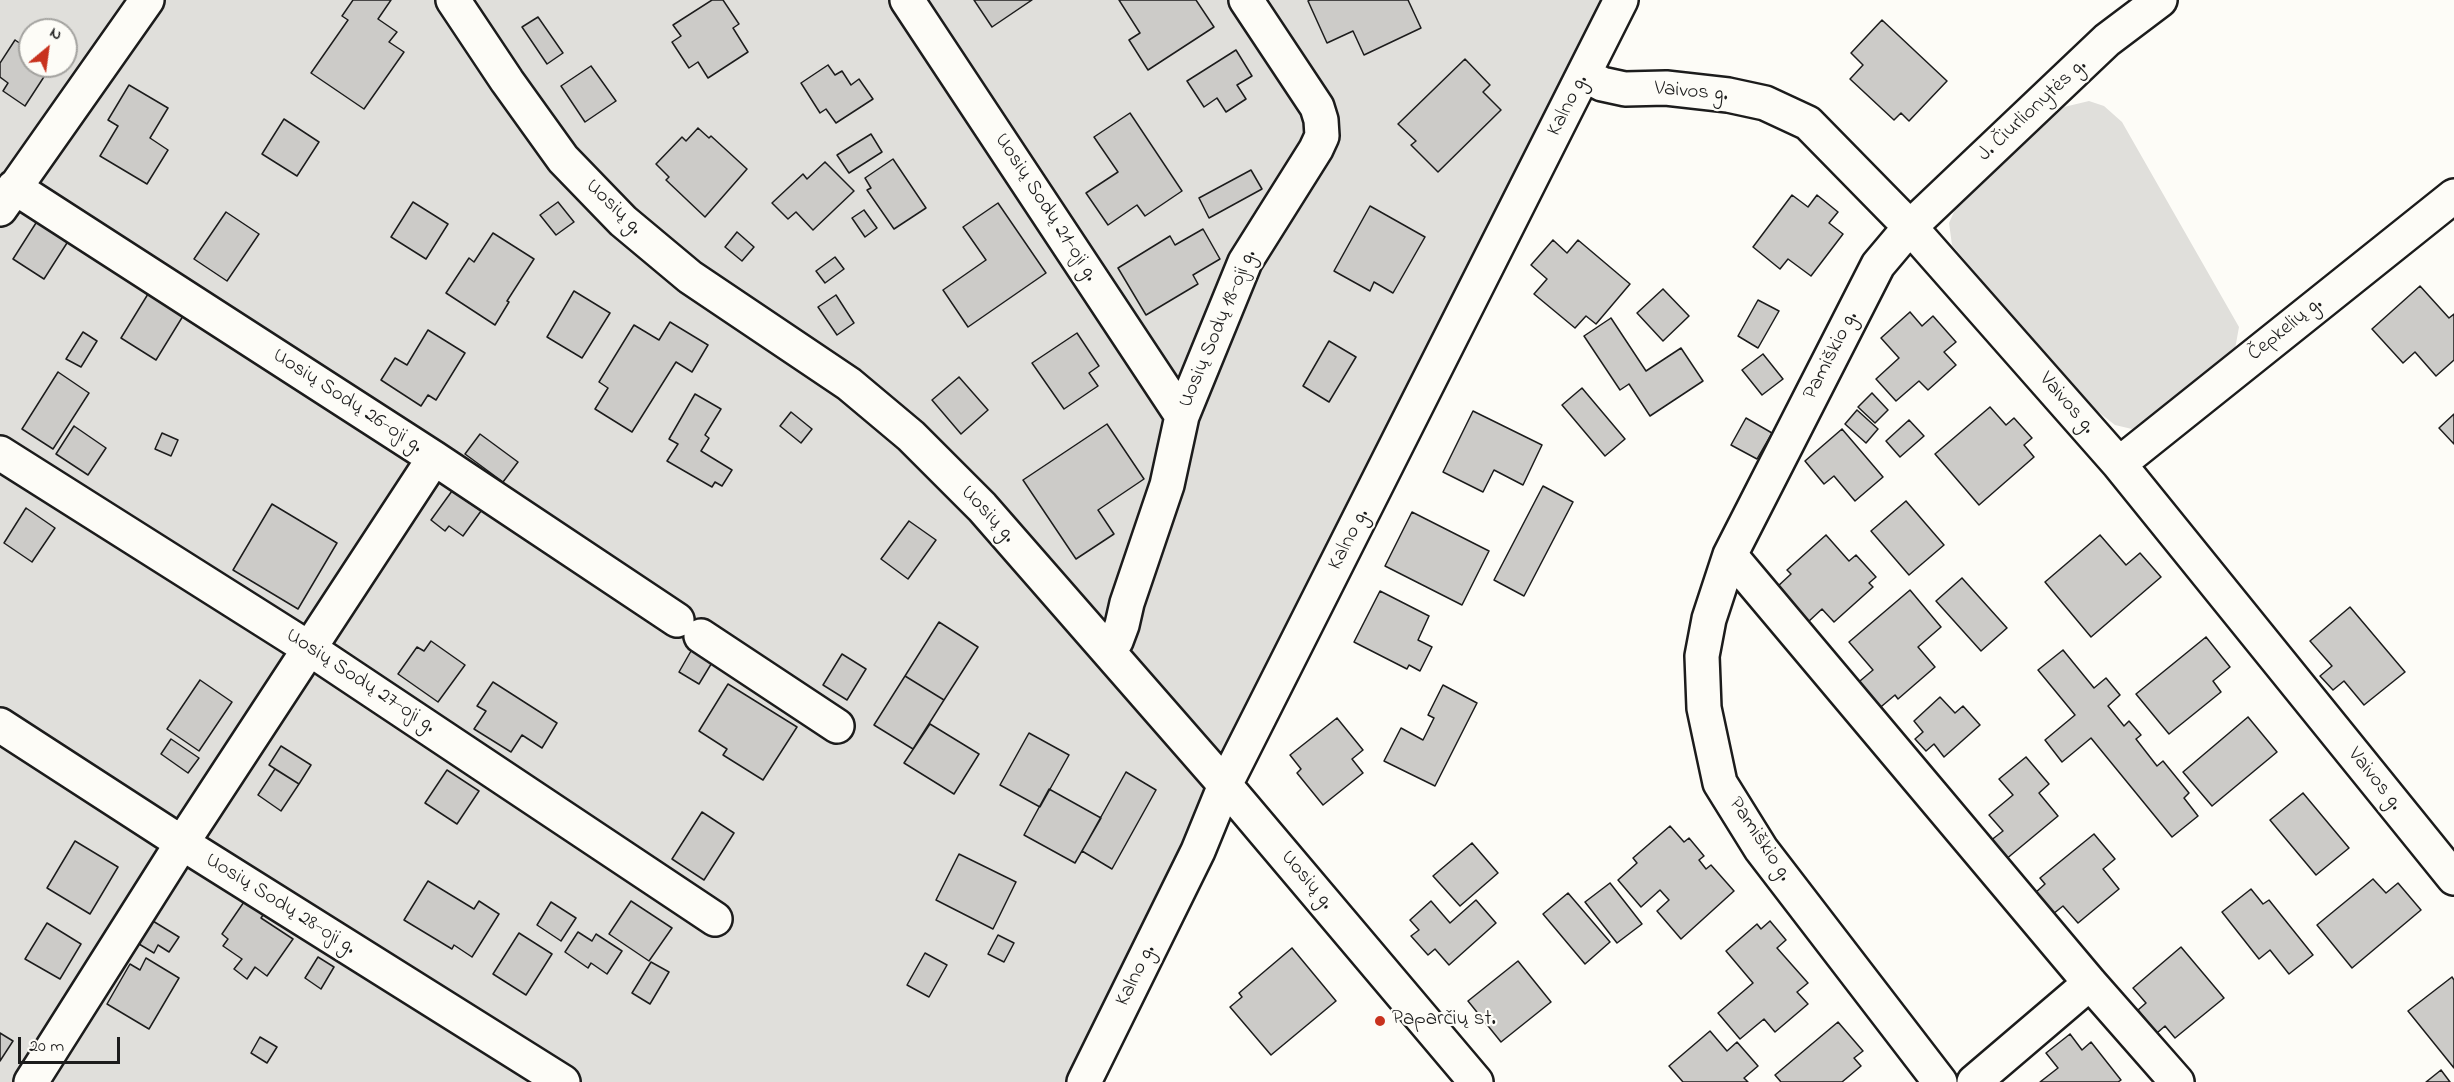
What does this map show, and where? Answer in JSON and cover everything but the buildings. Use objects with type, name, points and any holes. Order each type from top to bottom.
[{"type":"street","points":[[7,198],[147,0]]},
{"type":"street","name":"Uosių g.","points":[[453,0],[563,159],[622,221],[690,277],[849,384],[911,436],[982,507],[1225,785],[1476,1082]]},
{"type":"street","name":"Uosių Sodų 21-oji g.","points":[[908,0],[1182,416]]},
{"type":"street","name":"Uosių Sodų 18-oji g.","points":[[1107,649],[1116,641],[1167,485],[1182,416],[1245,262],[1322,136],[1317,107],[1246,0]]},
{"type":"street","name":"Kalno g.","points":[[1084,1082],[1198,851],[1225,785],[1621,0]]},
{"type":"street","name":"J. Čiurlionytės g.","points":[[1910,227],[2107,40],[2160,0]]},
{"type":"street","name":"Vaivos g.","points":[[1585,75],[1602,84],[1625,88],[1686,90],[1728,95],[1765,103],[1808,123],[1910,227],[2119,464],[2454,878]]},
{"type":"street","name":"Čepkelių g.","points":[[2119,464],[2454,196]]},
{"type":"street","name":"Uosių Sodų 26-oji g.","points":[[7,198],[434,458],[837,726]]},
{"type":"street","name":"Pamiškio g.","points":[[1910,227],[1878,265],[1730,555],[1709,620],[1702,656],[1704,708],[1720,783],[1761,849],[1940,1082]]},
{"type":"street","name":"Uosių Sodų 27-oji g.","points":[[0,453],[310,649],[715,919]]},
{"type":"street","points":[[31,1082],[182,843],[434,458]]},
{"type":"street","points":[[1730,555],[2090,983],[2177,1082]]},
{"type":"street","name":"Uosių Sodų 28-oji g.","points":[[0,725],[182,843],[563,1082]]},
{"type":"street","points":[[1974,1082],[2090,983]]},
{"type":"shaded area","points":[[0,0],[1614,0],[1076,1082],[0,1082]]},
{"type":"shaded area","points":[[2089,101],[2104,106],[2122,122],[2239,327],[2235,349],[2228,361],[2132,429],[2115,425],[2083,400],[1952,245],[1949,223],[1958,203],[2064,107]]},
{"type":"place","name":"Paparčių st.","points":[[1380,1021]]}]
